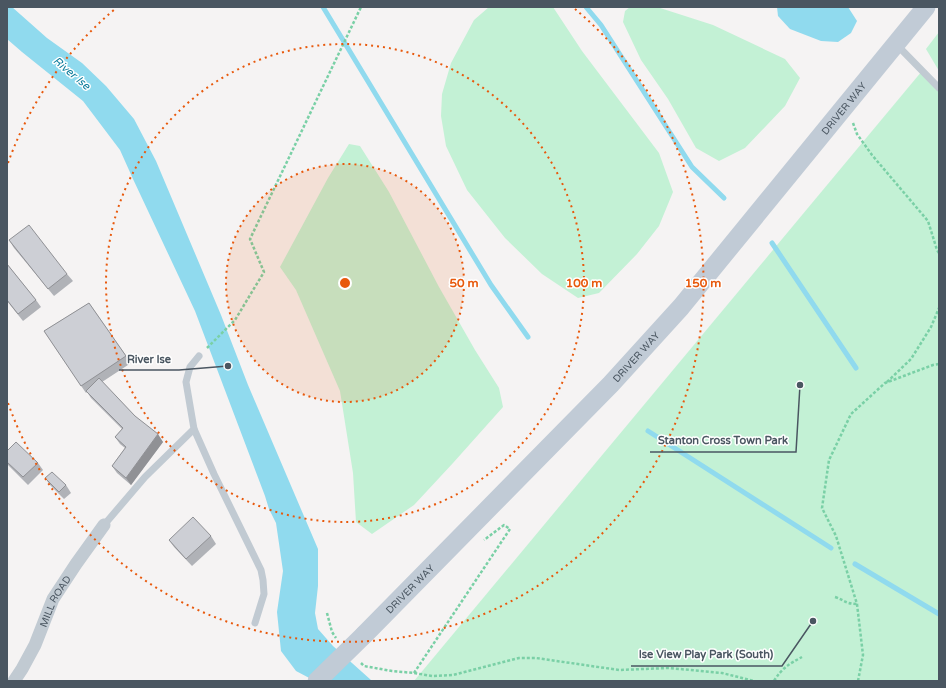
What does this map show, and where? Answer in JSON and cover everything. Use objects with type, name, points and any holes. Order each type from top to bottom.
[{"type":"main road","name":"DRIVER WAY","points":[[317,681],[611,384],[681,307],[926,7]]},
{"type":"street","name":"MILL ROAD","points":[[14,681],[35,645],[53,600],[76,564],[104,526]]},
{"type":"lane","points":[[895,44],[939,88]]},
{"type":"lane","points":[[200,356],[190,367],[186,382],[194,429],[214,474],[261,570],[264,594],[255,623]]},
{"type":"lane","points":[[104,526],[145,477],[194,429]]},
{"type":"path","points":[[200,356],[235,320],[264,272],[250,239],[361,7]]},
{"type":"path","points":[[851,120],[857,134],[872,155],[928,221],[937,250],[939,252]]},
{"type":"path","points":[[858,681],[863,654],[857,604],[836,536],[822,508],[829,460],[850,414],[911,359],[931,327],[939,308]]},
{"type":"path","points":[[885,383],[939,364]]},
{"type":"path","points":[[480,542],[504,525],[510,529],[414,673],[432,676],[453,675],[519,658],[536,658],[619,670],[668,668],[722,673],[754,681]]},
{"type":"path","points":[[835,597],[844,600],[848,604],[857,604]]},
{"type":"path","points":[[774,681],[778,674],[787,665],[802,657]]},
{"type":"green space","points":[[489,7],[553,7],[582,51],[659,153],[673,192],[659,226],[637,254],[599,293],[578,298],[542,274],[505,238],[467,190],[446,146],[441,116],[442,94],[451,63],[474,20]]},
{"type":"green space","points":[[630,7],[657,7],[713,25],[785,59],[800,78],[785,106],[745,148],[719,161],[696,148],[668,99],[641,60],[623,22],[625,11]]},
{"type":"green space","points":[[939,32],[939,71],[926,49]]},
{"type":"green space","points":[[922,71],[939,88],[939,681],[414,681]]},
{"type":"green space","points":[[349,144],[360,146],[389,192],[439,287],[475,350],[499,388],[503,407],[414,505],[372,534],[356,522],[353,473],[340,391],[296,290],[280,267],[328,178]]},
{"type":"water","points":[[7,7],[12,7],[47,38],[82,63],[106,86],[134,119],[156,161],[221,315],[248,385],[318,549],[318,586],[315,613],[318,629],[333,646],[373,681],[315,681],[296,671],[281,651],[277,612],[283,571],[276,523],[269,509],[195,311],[120,150],[83,101],[7,39]]},
{"type":"water","points":[[777,7],[848,7],[857,21],[851,33],[838,42],[821,41],[790,29],[778,16]]},
{"type":"building","points":[[29,225],[67,274],[48,289],[9,240]]},
{"type":"building","points":[[7,264],[36,300],[18,314],[7,300]]},
{"type":"building","points":[[89,303],[126,356],[81,386],[44,331]]},
{"type":"building","points":[[99,378],[135,416],[158,434],[126,478],[112,466],[126,447],[115,437],[123,428],[86,391]]},
{"type":"building","points":[[16,442],[38,463],[23,477],[7,462],[7,451]]},
{"type":"building","points":[[52,472],[66,485],[59,492],[45,478]]},
{"type":"building","points":[[193,517],[211,536],[186,559],[169,540]]},
{"type":"waterway","points":[[323,7],[491,285],[528,337]]},
{"type":"waterway","points":[[586,7],[601,25],[692,167],[724,198]]},
{"type":"waterway","points":[[772,243],[856,368]]},
{"type":"waterway","points":[[648,431],[831,548]]},
{"type":"waterway","points":[[855,564],[939,614]]},
{"type":"place","name":"River Ise","points":[[228,366]]},
{"type":"place","name":"Stanton Cross Town Park","points":[[800,385]]},
{"type":"place","name":"Ise View Play Park (South)","points":[[813,621]]}]
